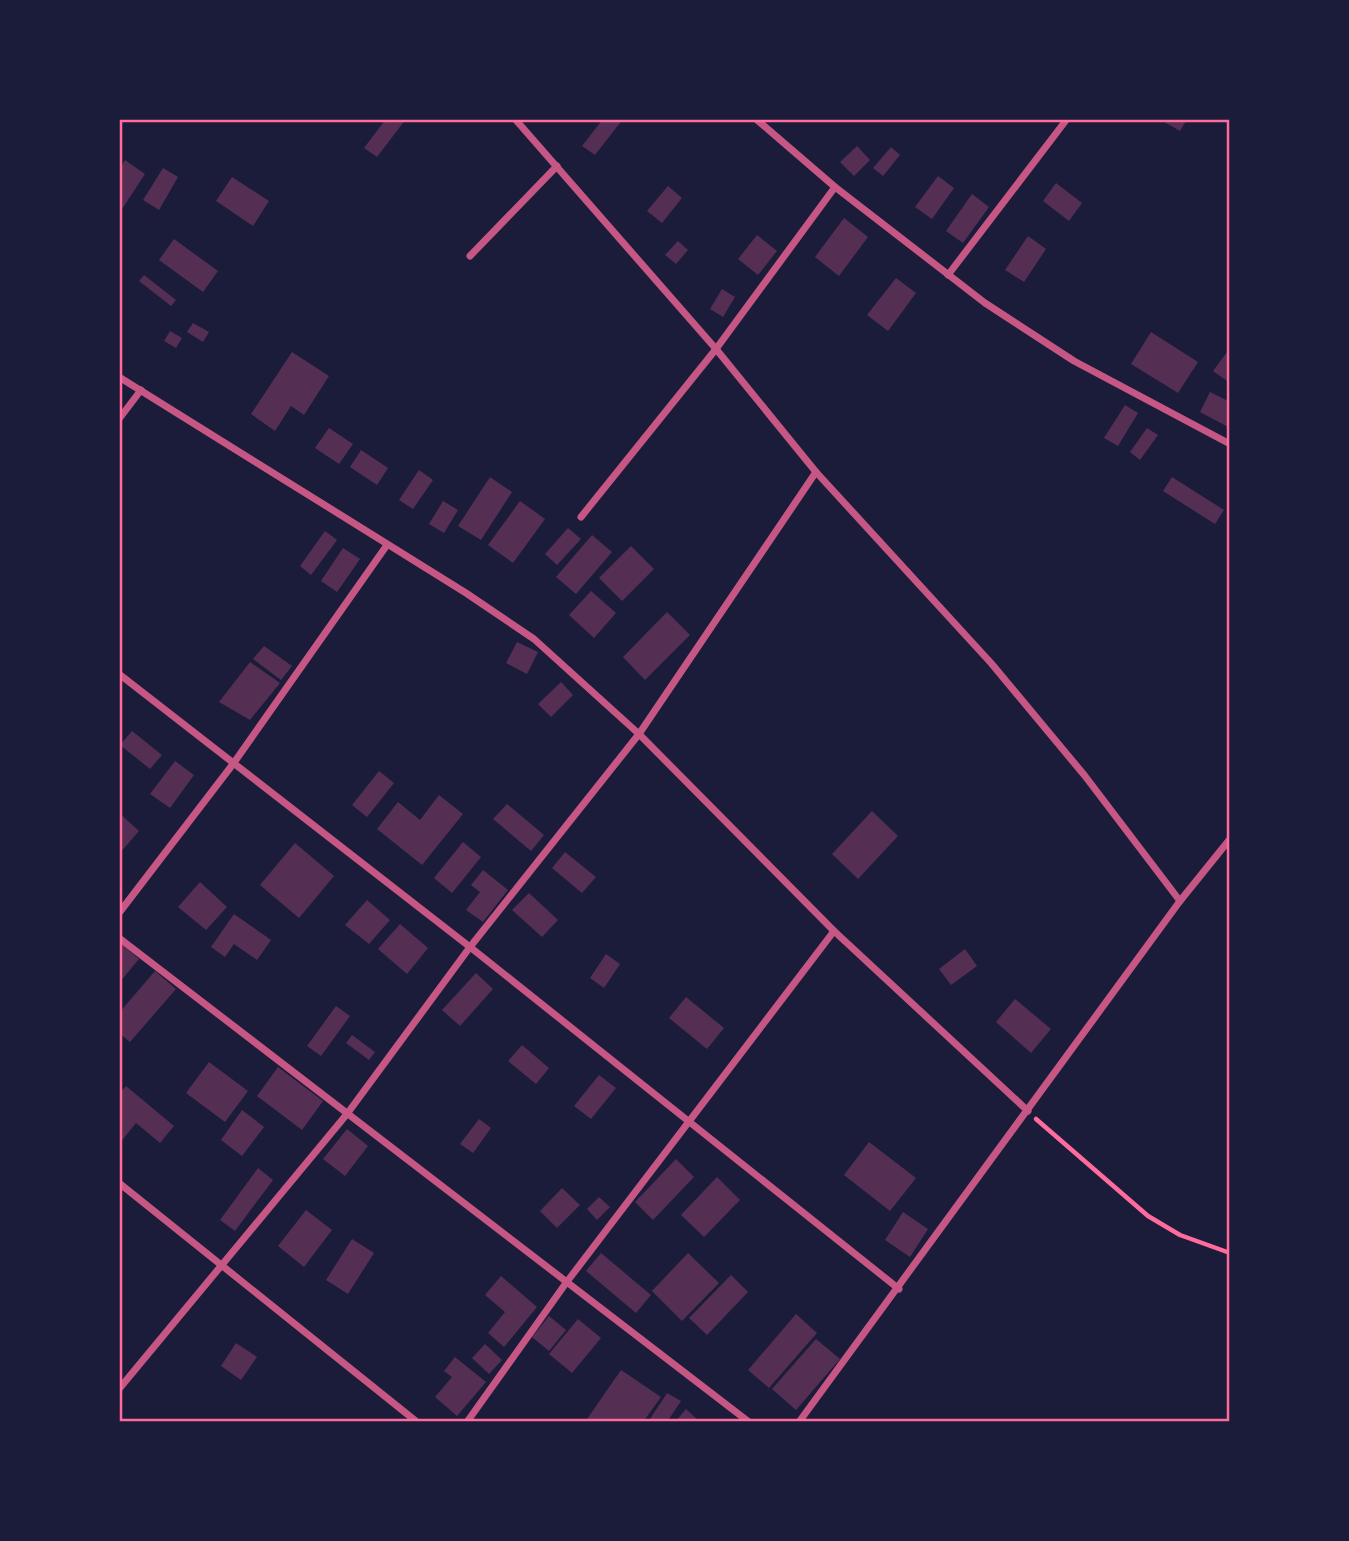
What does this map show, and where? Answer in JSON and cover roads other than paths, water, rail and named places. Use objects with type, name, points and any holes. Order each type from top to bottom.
[{"type":"street","points":[[515,119],[716,349],[816,472],[991,663],[1085,776],[1180,901]]},
{"type":"street","points":[[756,119],[835,187],[948,275],[1074,361],[1230,444]]},
{"type":"street","points":[[948,275],[1067,119]]},
{"type":"street","points":[[470,256],[557,166]]},
{"type":"street","points":[[582,517],[716,349],[835,187]]},
{"type":"street","points":[[119,377],[534,639],[639,734],[834,931],[1028,1111]]},
{"type":"street","points":[[119,419],[141,390]]},
{"type":"street","points":[[119,1389],[220,1263],[347,1114],[470,947],[639,734],[816,472]]},
{"type":"street","points":[[119,913],[233,764],[387,545]]},
{"type":"street","points":[[119,674],[470,947],[899,1289]]},
{"type":"street","points":[[799,1422],[899,1289],[1180,901],[1230,839]]},
{"type":"street","points":[[467,1422],[566,1283],[834,931]]},
{"type":"street","points":[[119,938],[749,1422]]},
{"type":"street","points":[[119,1183],[417,1422]]}]
